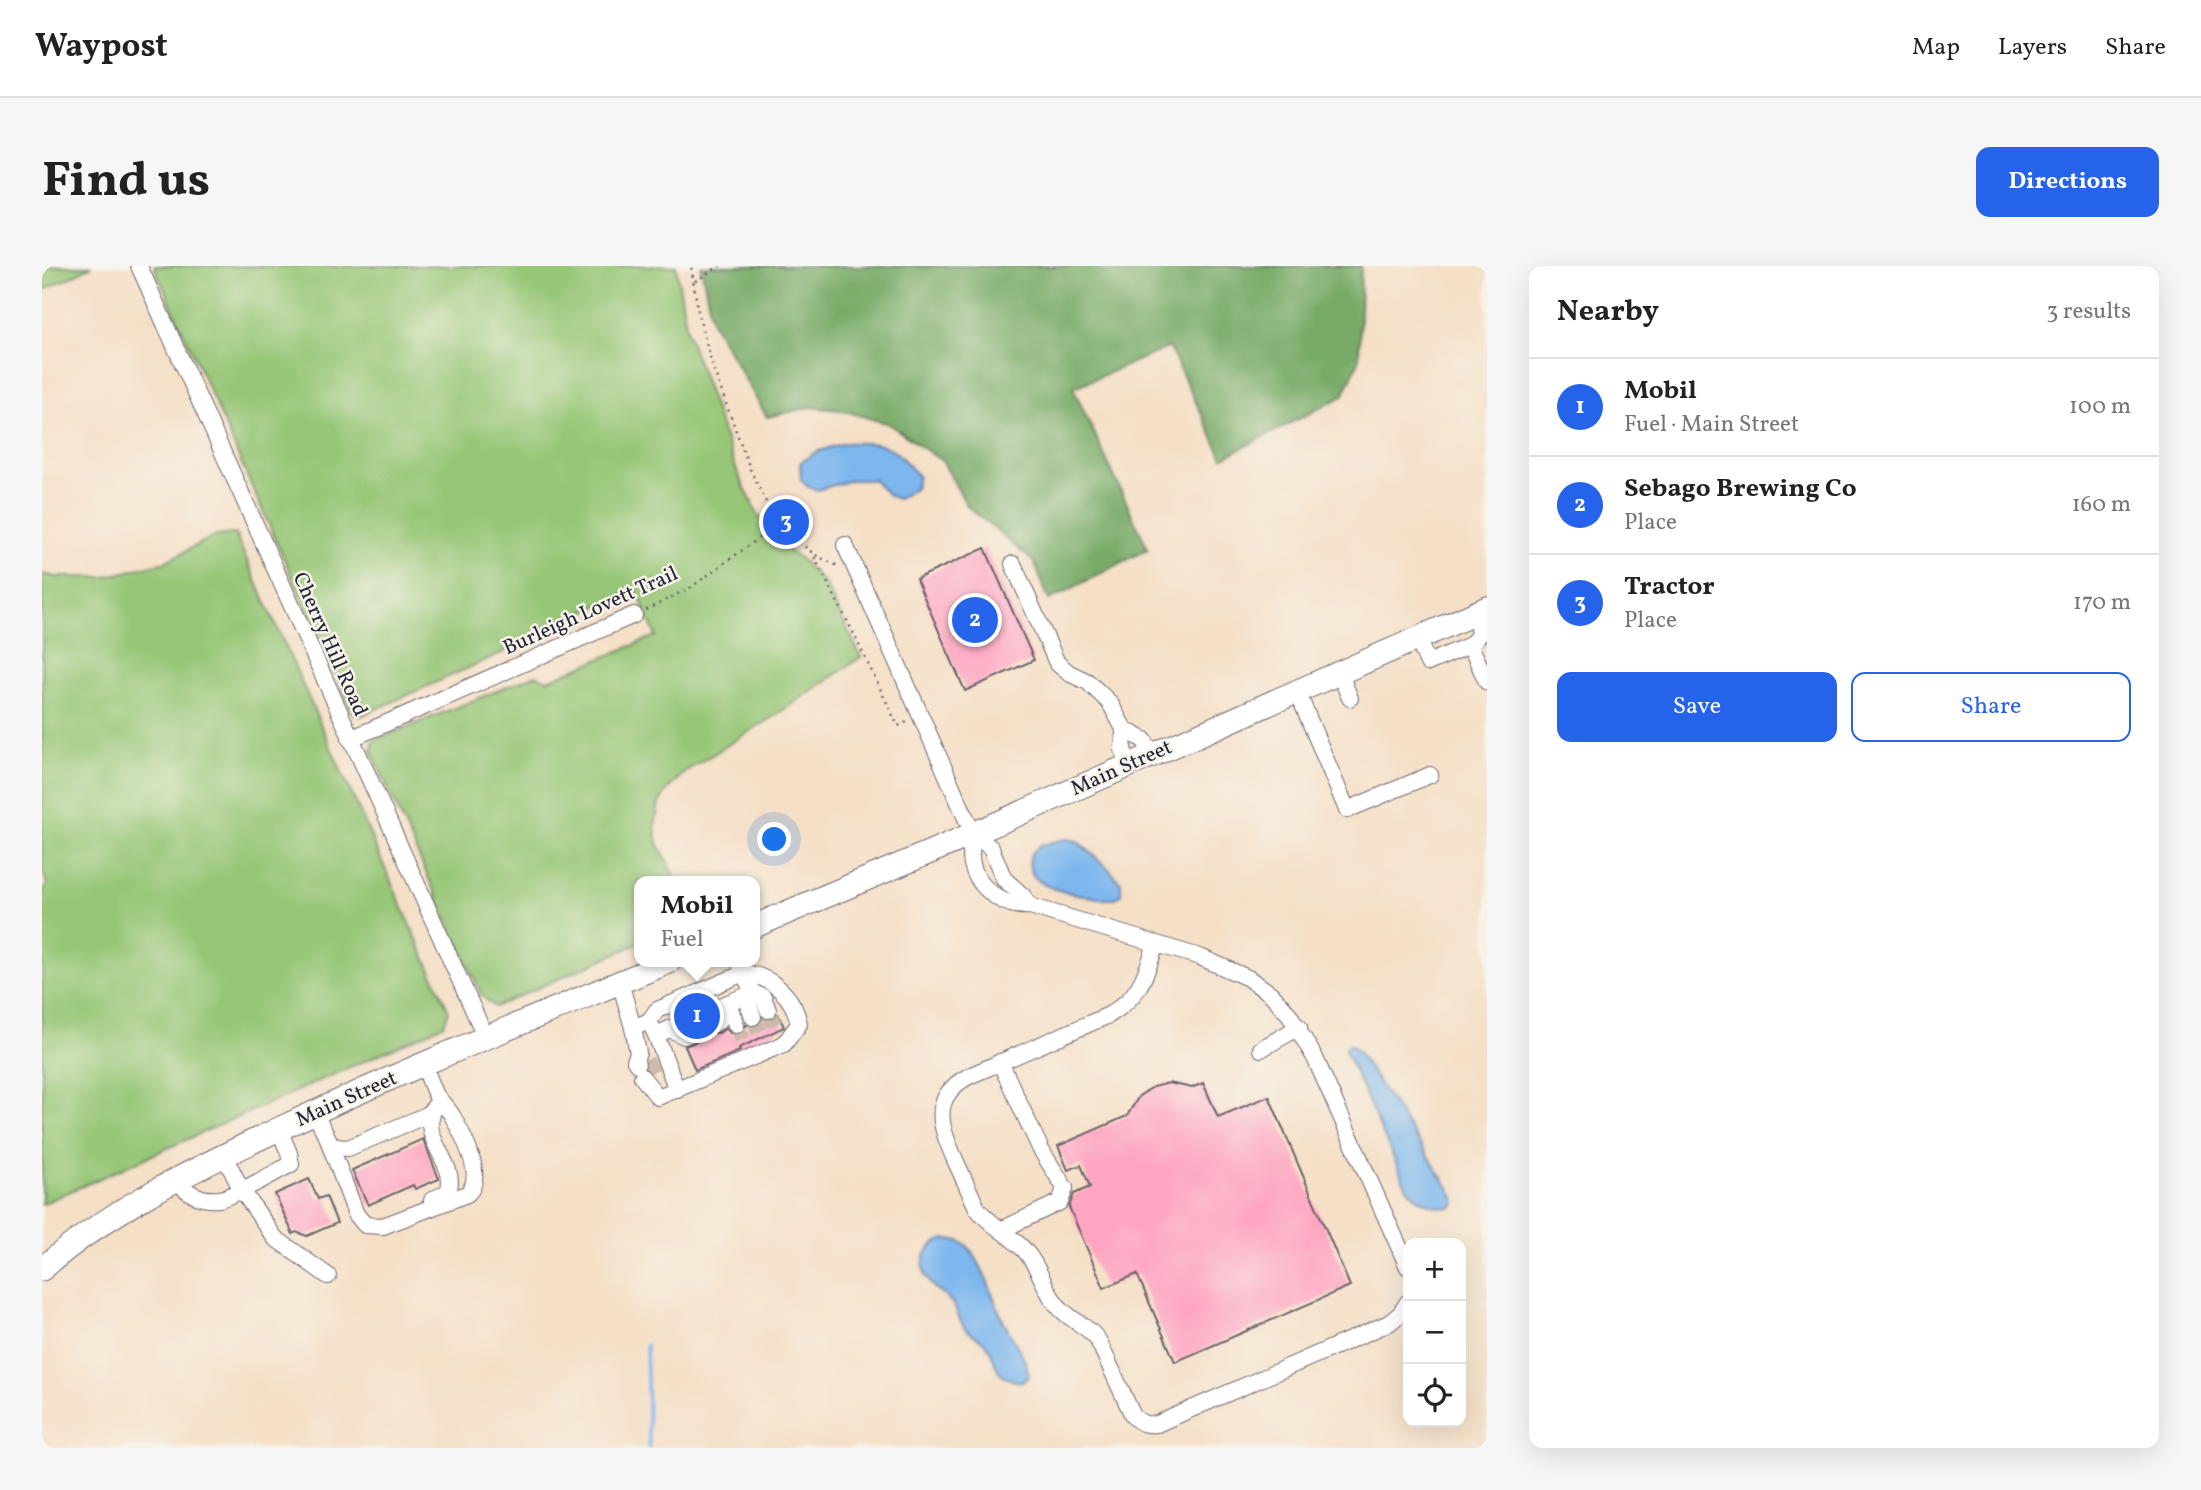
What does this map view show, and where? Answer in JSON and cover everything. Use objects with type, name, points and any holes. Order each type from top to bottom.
[{"type":"highway","name":"Main Street","points":[[760,924],[973,834],[1482,610]]},
{"type":"highway","name":"Main Street","points":[[42,1269],[66,1248],[112,1216],[176,1178],[423,1064],[657,967]]},
{"type":"street","name":"Cherry Hill Road","points":[[139,266],[486,1038]]},
{"type":"street","points":[[845,545],[973,834],[991,848],[1004,879],[1030,906]]},
{"type":"street","points":[[1013,564],[1057,663],[1069,673],[1084,679],[1107,699],[1125,729],[1144,740],[1152,753]]},
{"type":"street","points":[[1418,638],[1428,663],[1470,645],[1479,635],[1482,610]]},
{"type":"street","name":"Burleigh Lovett Trail","points":[[350,739],[634,615]]},
{"type":"street","points":[[1470,645],[1487,682]]},
{"type":"street","points":[[1339,673],[1350,698]]},
{"type":"street","points":[[1297,691],[1348,810],[1430,775]]},
{"type":"street","points":[[1125,729],[1123,750],[1130,764]]},
{"type":"street","points":[[973,834],[971,857],[976,875],[989,892],[1007,902],[1017,907],[1030,906],[1200,957],[1248,978],[1279,1002],[1298,1027],[1315,1058],[1403,1256]]},
{"type":"street","points":[[1156,944],[1140,987],[1127,1004],[1109,1015],[969,1076],[953,1087],[943,1103],[941,1118],[945,1136],[977,1208],[1027,1253],[1054,1301],[1064,1313],[1091,1330],[1133,1416],[1139,1422],[1149,1425],[1157,1424],[1389,1323],[1403,1310]]},
{"type":"street","points":[[620,982],[644,1069],[657,1097],[677,1090],[799,1024],[797,1013],[775,982],[742,967]]},
{"type":"street","points":[[738,999],[753,1017],[738,999],[742,967]]},
{"type":"street","points":[[677,1090],[658,1029],[657,1010],[742,967]]},
{"type":"street","points":[[711,1018],[738,999]]},
{"type":"street","points":[[633,1028],[689,1027]]},
{"type":"street","points":[[1261,1049],[1298,1027]]},
{"type":"street","points":[[1000,1062],[1041,1150],[1065,1188],[1059,1202],[1001,1230]]},
{"type":"street","points":[[329,1142],[356,1214],[365,1225],[383,1226],[472,1190],[474,1163],[453,1117],[436,1103],[423,1064]]},
{"type":"street","points":[[329,1142],[336,1147],[348,1148],[427,1115],[436,1103]]},
{"type":"street","points":[[314,1112],[345,1169],[363,1212],[372,1217],[381,1217],[438,1198],[449,1190],[450,1178],[430,1126],[436,1103]]},
{"type":"street","points":[[176,1178],[184,1191],[220,1199],[291,1164],[279,1129]]},
{"type":"street","points":[[224,1155],[241,1189],[275,1238],[328,1276]]},
{"type":"path","points":[[691,266],[699,317],[714,371],[750,470],[777,525],[811,551],[839,567],[856,569]]},
{"type":"path","points":[[695,281],[720,266]]},
{"type":"path","name":"Burleigh Lovett Trail","points":[[634,615],[690,588],[777,525]]},
{"type":"path","points":[[811,551],[898,726],[913,718]]},
{"type":"green space","points":[[42,266],[92,266],[42,291]]},
{"type":"green space","points":[[154,266],[676,266],[687,332],[738,474],[758,515],[784,548],[802,560],[825,584],[861,657],[779,713],[686,771],[668,789],[659,803],[655,826],[658,843],[674,876],[634,876],[634,945],[495,1007],[482,996],[372,753],[373,741],[536,675],[548,680],[656,636],[636,589],[533,634],[524,643],[361,716],[353,714]]},
{"type":"green space","points":[[701,266],[1361,266],[1359,361],[1343,396],[1223,458],[1169,347],[1073,388],[1148,549],[1049,600],[1034,562],[967,506],[943,462],[889,424],[841,410],[811,407],[767,417],[712,322]]},
{"type":"green space","points":[[235,534],[449,1011],[444,1024],[429,1032],[42,1204],[42,894],[47,884],[42,869],[42,574],[56,577],[105,577],[165,562],[214,536]]},
{"type":"water","points":[[845,443],[870,443],[894,451],[918,476],[915,488],[898,499],[889,496],[874,480],[852,480],[817,490],[808,487],[801,480],[800,463],[816,452]]},
{"type":"water","points":[[1066,839],[1077,841],[1107,867],[1121,883],[1121,895],[1108,899],[1074,894],[1054,889],[1037,880],[1029,864],[1031,853],[1041,845]]},
{"type":"water","points":[[1351,1045],[1450,1189],[1456,1202],[1452,1207],[1428,1203],[1407,1188],[1345,1050],[1345,1047]]},
{"type":"water","points":[[946,1239],[962,1242],[975,1257],[1005,1325],[1022,1354],[1028,1369],[1029,1377],[1026,1379],[1014,1380],[1000,1372],[986,1344],[966,1329],[952,1303],[927,1278],[924,1271],[925,1257],[932,1246]]},
{"type":"building","points":[[985,548],[1034,660],[965,691],[916,579]]},
{"type":"building","points":[[703,1002],[698,1014],[710,1033],[719,1033],[726,1028],[730,1033],[739,1035],[746,1025],[757,1027],[763,1019],[772,1019],[778,1014],[784,1027],[739,1048],[740,1051],[695,1070],[685,1046],[700,1040],[702,1030],[694,1013],[682,1011]]},
{"type":"building","points":[[1169,1083],[1192,1088],[1203,1083],[1218,1117],[1269,1096],[1350,1286],[1175,1362],[1137,1274],[1104,1288],[1069,1207],[1074,1194],[1090,1187],[1081,1165],[1068,1170],[1058,1146],[1127,1116],[1139,1096],[1153,1087]]},
{"type":"building","points":[[423,1139],[439,1179],[415,1189],[413,1185],[368,1205],[352,1170]]},
{"type":"building","points":[[309,1179],[318,1199],[326,1196],[337,1223],[307,1236],[296,1232],[293,1234],[275,1194]]},
{"type":"waterway","points":[[646,1345],[649,1448]]},
{"type":"tunnel","points":[[768,1010],[777,1031]]},
{"type":"tunnel","points":[[753,1017],[762,1038]]},
{"type":"tunnel","points":[[736,1025],[745,1045]]},
{"type":"tunnel","points":[[646,1060],[652,1073]]},
{"type":"place","name":"Tractor","points":[[786,522]]},
{"type":"place","name":"Sebago Brewing Co","points":[[975,620]]},
{"type":"place","name":"Mobil","points":[[697,1016]]}]
